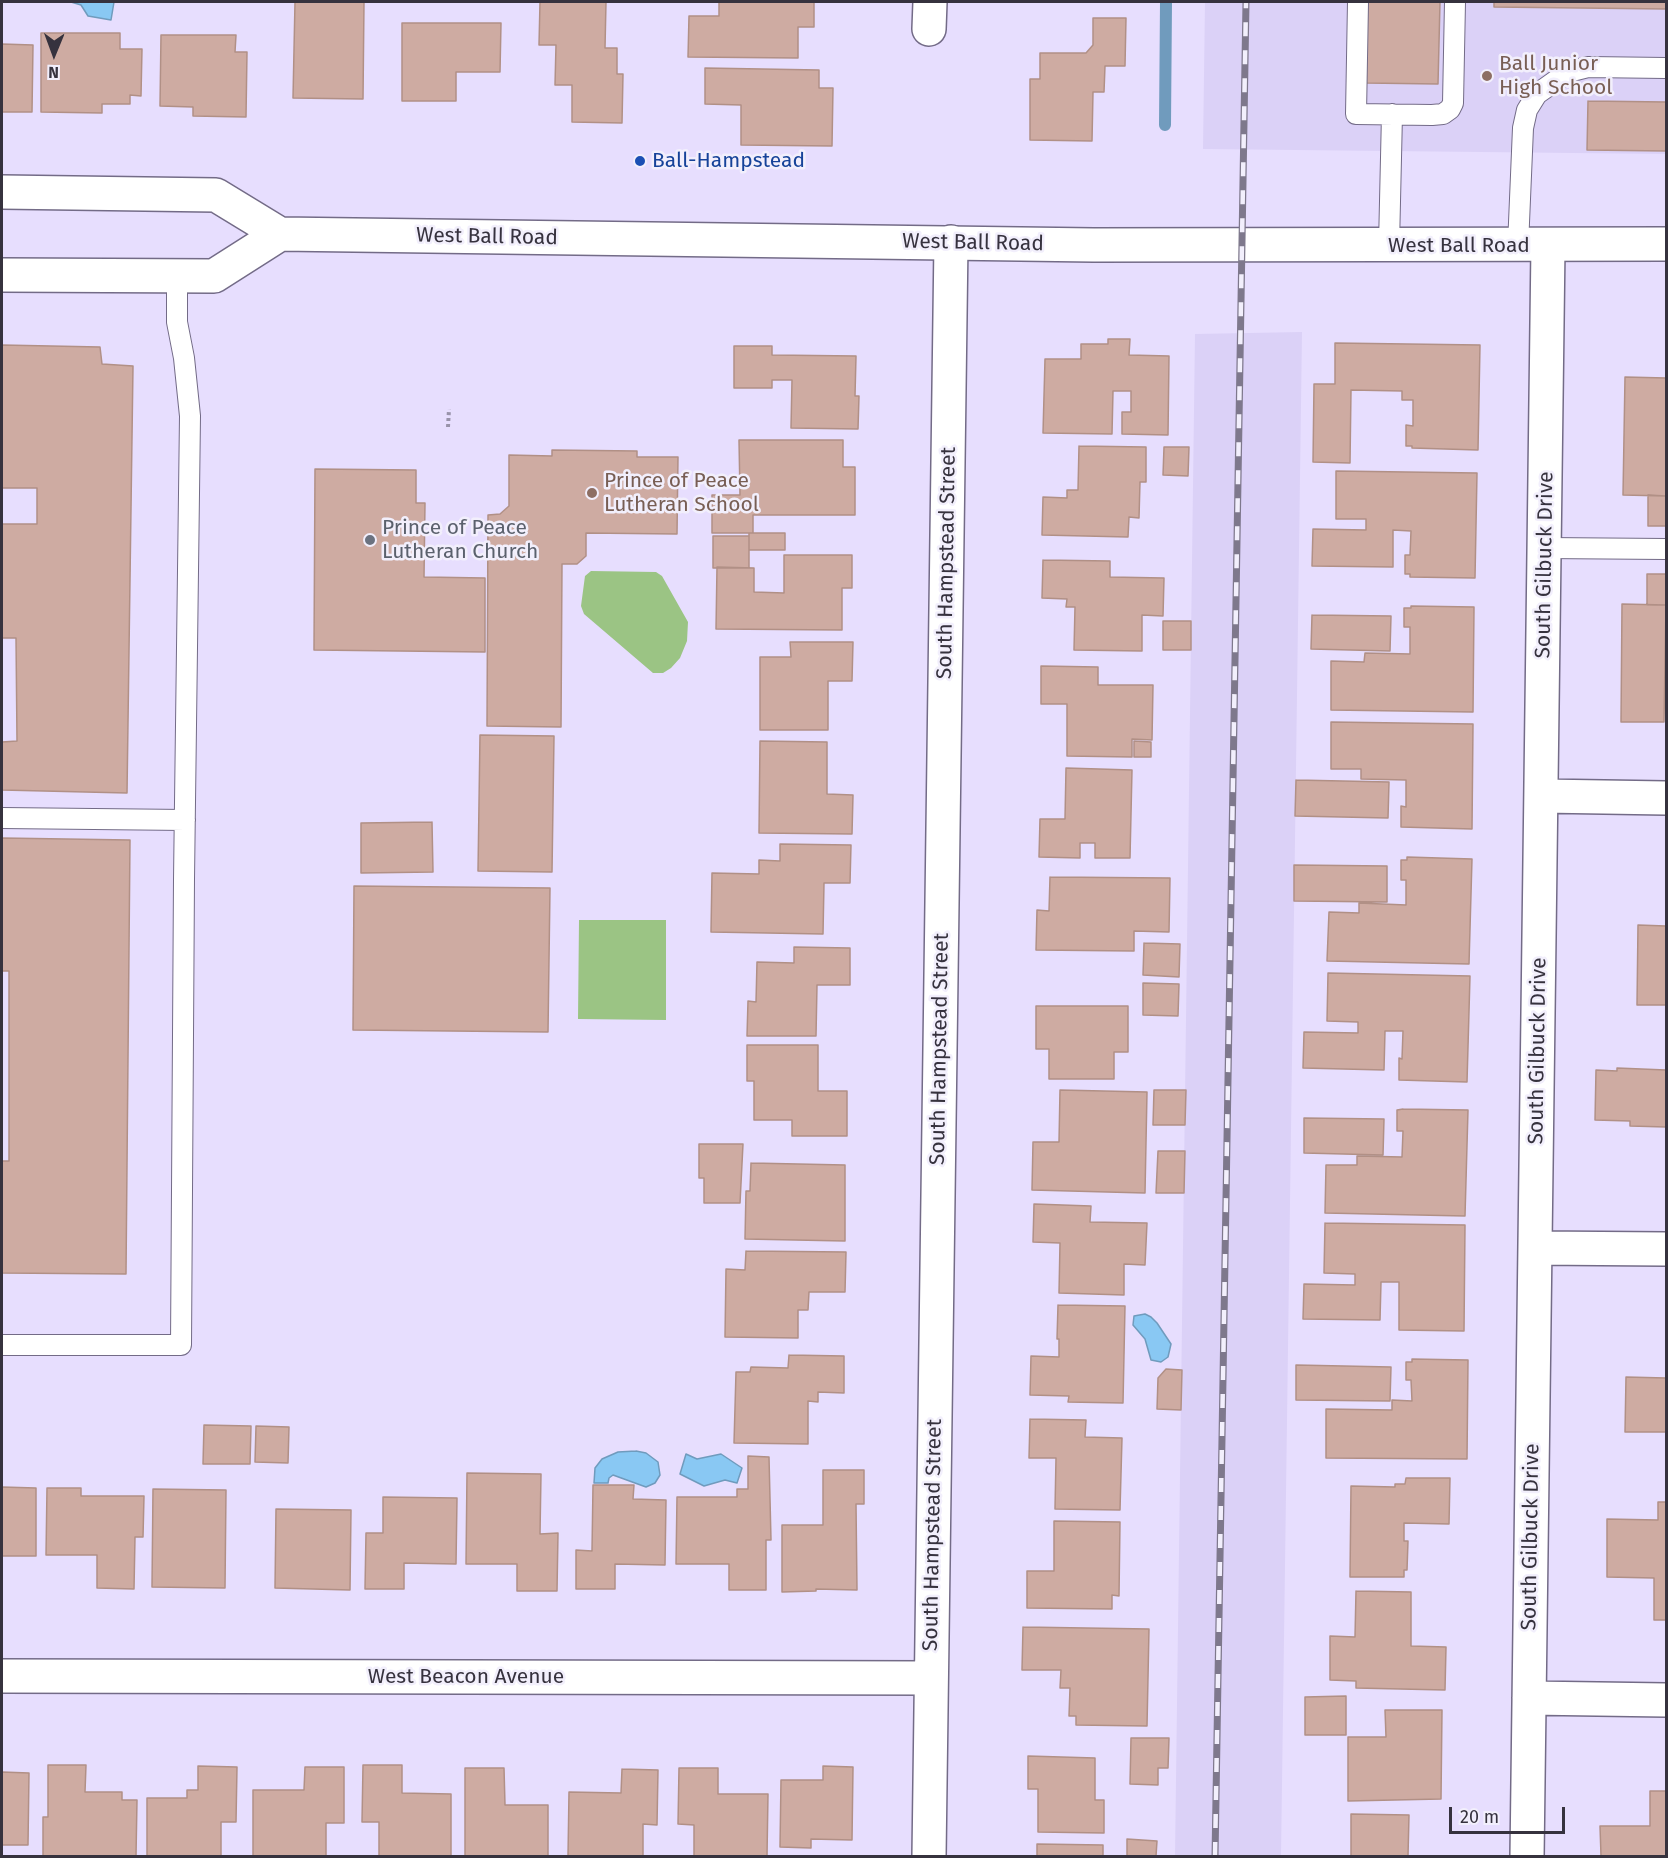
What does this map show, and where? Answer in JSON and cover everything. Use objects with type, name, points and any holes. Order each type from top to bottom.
[{"type":"street","points":[[2,192],[216,195],[280,234],[214,276],[2,275]]},
{"type":"street","name":"West Ball Road","points":[[280,234],[1094,245],[1666,244]]},
{"type":"street","name":"South Hampstead Street","points":[[929,1857],[951,242]]},
{"type":"street","name":"South Gilbuck Drive","points":[[1527,1857],[1545,548],[1533,246]]},
{"type":"street","points":[[1542,796],[1666,798]]},
{"type":"street","points":[[1535,1248],[1666,1249]]},
{"type":"street","name":"West Beacon Avenue","points":[[2,1676],[931,1678]]},
{"type":"street","points":[[1529,1698],[1666,1700]]},
{"type":"lane","points":[[1358,2],[1356,114],[1432,115],[1443,114],[1450,110],[1454,92],[1455,2]]},
{"type":"lane","points":[[1533,246],[1523,128],[1527,110],[1537,94],[1568,72],[1588,67],[1666,68]]},
{"type":"lane","points":[[1389,245],[1392,114]]},
{"type":"lane","points":[[2,1345],[181,1345],[190,416],[184,358],[177,322],[177,276]]},
{"type":"lane","points":[[1545,548],[1666,549]]},
{"type":"lane","points":[[2,818],[185,820]]},
{"type":"path","points":[[448,427],[449,409]]},
{"type":"shaded area","name":"Ball Junior High School","points":[[1205,2],[1666,2],[1666,154],[1203,149]]},
{"type":"shaded area","points":[[1302,332],[1281,1856],[1175,1856],[1195,334]]},
{"type":"green space","points":[[591,571],[656,572],[662,576],[688,622],[687,641],[680,658],[671,668],[663,673],[653,673],[584,614],[581,606],[585,576]]},
{"type":"green space","points":[[579,920],[666,920],[666,1020],[578,1019]]},
{"type":"water","points":[[71,2],[114,2],[111,20],[88,16],[81,5]]},
{"type":"water","points":[[1145,1314],[1157,1323],[1171,1344],[1168,1357],[1161,1362],[1151,1360],[1145,1339],[1133,1325],[1134,1316]]},
{"type":"water","points":[[618,1452],[646,1453],[658,1462],[660,1475],[655,1483],[646,1487],[613,1475],[609,1478],[608,1483],[594,1483],[595,1468],[602,1459]]},
{"type":"water","points":[[686,1454],[697,1459],[721,1454],[742,1468],[737,1483],[725,1480],[704,1486],[680,1474]]},
{"type":"building","points":[[295,2],[364,2],[363,99],[293,98]]},
{"type":"building","points":[[540,2],[606,2],[605,48],[617,48],[617,74],[623,74],[622,123],[572,122],[572,85],[555,85],[556,45],[539,45]]},
{"type":"building","points":[[719,2],[814,2],[814,27],[798,27],[798,58],[688,57],[689,16],[719,16]]},
{"type":"building","points":[[1367,2],[1440,2],[1438,84],[1366,83]]},
{"type":"building","points":[[1494,2],[1666,2],[1666,9],[1494,7]]},
{"type":"building","points":[[1093,18],[1126,18],[1125,66],[1105,66],[1104,92],[1093,92],[1092,141],[1030,140],[1030,79],[1040,79],[1040,53],[1086,53],[1093,45]]},
{"type":"building","points":[[402,23],[501,23],[500,72],[456,72],[456,101],[402,101]]},
{"type":"building","points":[[41,33],[120,33],[120,49],[142,49],[141,96],[130,95],[130,104],[102,104],[102,113],[41,112]]},
{"type":"building","points":[[161,35],[236,35],[235,52],[247,52],[246,117],[193,116],[193,107],[160,106]]},
{"type":"building","points":[[2,44],[33,45],[32,112],[2,112]]},
{"type":"building","points":[[705,68],[819,70],[819,88],[833,88],[832,146],[741,145],[741,105],[705,104]]},
{"type":"building","points":[[1588,101],[1666,102],[1666,151],[1587,150]]},
{"type":"building","points":[[1108,339],[1130,339],[1129,355],[1169,356],[1168,435],[1122,434],[1122,412],[1131,412],[1131,391],[1113,391],[1112,434],[1043,433],[1045,359],[1081,359],[1081,344],[1108,344]]},
{"type":"building","points":[[1335,343],[1480,345],[1478,450],[1406,446],[1406,425],[1413,426],[1413,400],[1402,400],[1402,391],[1351,390],[1350,463],[1313,462],[1314,384],[1335,384]]},
{"type":"building","points":[[2,345],[100,347],[102,364],[133,366],[127,793],[2,790],[2,742],[17,741],[16,638],[2,638],[2,524],[37,524],[37,488],[2,488]]},
{"type":"building","points":[[734,346],[772,346],[772,355],[856,356],[855,396],[859,396],[858,429],[791,428],[792,380],[772,380],[772,388],[734,388]]},
{"type":"building","points":[[1625,377],[1666,378],[1666,496],[1623,495]]},
{"type":"building","points":[[739,440],[843,440],[843,467],[855,467],[855,515],[753,515],[753,533],[712,533],[712,495],[740,495]]},
{"type":"building","points":[[1079,446],[1146,447],[1146,482],[1140,482],[1139,518],[1129,517],[1128,537],[1042,535],[1043,497],[1067,498],[1067,490],[1078,490]]},
{"type":"building","points":[[1164,447],[1189,447],[1188,476],[1163,475]]},
{"type":"building","points":[[552,450],[637,451],[637,457],[678,457],[677,534],[586,533],[586,556],[577,564],[562,564],[561,727],[487,726],[488,515],[500,514],[509,506],[509,455],[552,456]]},
{"type":"building","name":"Prince of Peace Lutheran Church","points":[[315,469],[416,470],[416,503],[425,503],[424,577],[485,578],[485,652],[314,650]]},
{"type":"building","points":[[1336,471],[1477,473],[1475,578],[1410,577],[1410,574],[1405,574],[1405,555],[1410,555],[1411,531],[1393,530],[1393,567],[1312,566],[1313,529],[1366,530],[1366,519],[1336,519]]},
{"type":"building","points":[[1648,495],[1666,496],[1666,526],[1648,526]]},
{"type":"building","points":[[749,533],[785,533],[785,550],[749,550]]},
{"type":"building","points":[[713,536],[749,536],[749,568],[713,568]]},
{"type":"building","points":[[784,555],[852,555],[852,588],[842,588],[842,630],[716,629],[717,567],[754,568],[754,592],[784,593]]},
{"type":"building","points":[[1043,560],[1110,561],[1110,577],[1164,578],[1163,616],[1142,615],[1142,651],[1074,650],[1075,607],[1066,607],[1067,599],[1042,598]]},
{"type":"building","points":[[1647,574],[1666,574],[1666,605],[1647,605]]},
{"type":"building","points":[[1622,604],[1666,605],[1664,722],[1621,722]]},
{"type":"building","points":[[1411,606],[1474,607],[1473,712],[1331,710],[1331,661],[1364,662],[1365,653],[1410,654],[1410,627],[1404,627],[1404,608],[1411,608]]},
{"type":"building","points":[[1312,615],[1391,616],[1390,651],[1311,649]]},
{"type":"building","points":[[1163,621],[1191,621],[1191,650],[1163,650]]},
{"type":"building","points":[[790,642],[853,642],[852,681],[828,681],[828,730],[760,730],[760,657],[791,657]]},
{"type":"building","points":[[1041,666],[1098,667],[1098,685],[1153,685],[1152,740],[1132,739],[1132,757],[1067,756],[1067,704],[1041,704]]},
{"type":"building","points":[[1331,722],[1473,724],[1472,829],[1401,827],[1401,806],[1406,807],[1406,780],[1361,779],[1361,769],[1331,769]]},
{"type":"building","points":[[480,735],[554,736],[552,872],[478,871]]},
{"type":"building","points":[[760,741],[827,742],[827,794],[853,795],[852,834],[759,833]]},
{"type":"building","points":[[1134,741],[1151,742],[1151,757],[1134,757]]},
{"type":"building","points":[[1066,768],[1132,770],[1130,858],[1095,858],[1095,843],[1080,843],[1080,858],[1039,857],[1040,819],[1065,819]]},
{"type":"building","points":[[1296,780],[1389,782],[1388,818],[1295,816]]},
{"type":"building","points":[[432,822],[433,872],[361,873],[361,823]]},
{"type":"building","points":[[2,838],[130,840],[126,1274],[2,1273],[2,1161],[9,1161],[9,971],[2,971]]},
{"type":"building","points":[[780,844],[851,845],[850,883],[824,883],[823,934],[711,932],[712,873],[759,874],[759,860],[780,861]]},
{"type":"building","points":[[1407,857],[1472,859],[1469,964],[1327,961],[1329,912],[1359,913],[1359,903],[1406,905],[1406,880],[1401,880],[1401,860],[1407,860]]},
{"type":"building","points":[[1294,865],[1387,866],[1387,902],[1294,901]]},
{"type":"building","points":[[1050,877],[1170,878],[1169,932],[1134,931],[1134,951],[1036,950],[1037,910],[1049,911]]},
{"type":"building","points":[[354,886],[550,888],[548,1032],[353,1030]]},
{"type":"building","points":[[1638,925],[1666,926],[1666,1005],[1637,1005]]},
{"type":"building","points":[[1144,943],[1180,944],[1179,977],[1143,975]]},
{"type":"building","points":[[794,947],[850,948],[850,985],[817,985],[816,1036],[747,1036],[748,1001],[756,1002],[757,962],[794,963]]},
{"type":"building","points":[[1328,973],[1470,976],[1467,1082],[1399,1080],[1403,1031],[1385,1031],[1384,1070],[1303,1068],[1304,1032],[1358,1033],[1358,1022],[1327,1021]]},
{"type":"building","points":[[1143,983],[1179,984],[1178,1016],[1143,1015]]},
{"type":"building","points":[[1036,1006],[1128,1006],[1128,1052],[1114,1052],[1114,1079],[1049,1079],[1049,1049],[1036,1049]]},
{"type":"building","points":[[747,1045],[818,1045],[818,1091],[847,1091],[847,1136],[792,1136],[792,1120],[754,1120],[754,1081],[747,1081]]},
{"type":"building","points":[[1617,1068],[1666,1070],[1666,1127],[1630,1126],[1630,1121],[1595,1120],[1596,1070],[1617,1071]]},
{"type":"building","points":[[1060,1090],[1147,1092],[1145,1193],[1032,1190],[1033,1142],[1059,1142]]},
{"type":"building","points":[[1154,1090],[1186,1090],[1185,1125],[1153,1125]]},
{"type":"building","points":[[1397,1110],[1468,1110],[1465,1216],[1325,1213],[1326,1165],[1357,1165],[1357,1156],[1402,1157],[1403,1131],[1397,1131]]},
{"type":"building","points":[[1304,1118],[1384,1119],[1383,1155],[1304,1153]]},
{"type":"building","points":[[699,1144],[743,1144],[740,1203],[704,1203],[704,1178],[699,1178]]},
{"type":"building","points":[[1158,1151],[1185,1151],[1184,1193],[1156,1193]]},
{"type":"building","points":[[751,1163],[845,1165],[845,1241],[745,1239],[746,1191],[750,1191]]},
{"type":"building","points":[[1034,1204],[1091,1206],[1090,1222],[1147,1223],[1145,1265],[1124,1264],[1124,1295],[1059,1293],[1060,1243],[1033,1242]]},
{"type":"building","points":[[1325,1223],[1465,1225],[1464,1331],[1399,1330],[1399,1282],[1381,1282],[1380,1320],[1303,1319],[1304,1284],[1355,1285],[1355,1274],[1324,1273]]},
{"type":"building","points":[[746,1251],[846,1252],[845,1292],[809,1292],[808,1310],[798,1310],[798,1338],[725,1337],[726,1269],[745,1270]]},
{"type":"building","points":[[1058,1305],[1125,1306],[1123,1403],[1068,1402],[1069,1396],[1030,1395],[1031,1356],[1059,1357]]},
{"type":"building","points":[[789,1355],[844,1356],[844,1393],[818,1392],[818,1402],[808,1401],[808,1444],[734,1443],[736,1372],[750,1372],[751,1367],[788,1368]]},
{"type":"building","points":[[1412,1359],[1468,1360],[1467,1459],[1326,1458],[1326,1409],[1392,1410],[1392,1400],[1412,1401],[1411,1380],[1406,1380],[1406,1362],[1412,1362]]},
{"type":"building","points":[[1296,1365],[1391,1367],[1390,1401],[1296,1400]]},
{"type":"building","points":[[1166,1369],[1182,1370],[1181,1410],[1157,1409],[1158,1378]]},
{"type":"building","points":[[1626,1377],[1666,1378],[1666,1432],[1625,1432]]},
{"type":"building","points":[[1030,1419],[1086,1420],[1085,1437],[1122,1438],[1120,1510],[1055,1509],[1056,1458],[1029,1458]]},
{"type":"building","points":[[204,1425],[251,1426],[250,1464],[203,1464]]},
{"type":"building","points":[[256,1426],[289,1427],[288,1463],[255,1462]]},
{"type":"building","points":[[748,1456],[769,1457],[771,1540],[766,1540],[766,1590],[729,1590],[729,1564],[676,1564],[677,1497],[737,1497],[737,1489],[748,1489]]},
{"type":"building","points":[[823,1470],[864,1470],[864,1504],[856,1504],[857,1590],[816,1589],[816,1591],[782,1592],[782,1525],[823,1525]]},
{"type":"building","points":[[467,1473],[541,1474],[540,1534],[558,1533],[557,1591],[517,1591],[517,1564],[466,1564]]},
{"type":"building","points":[[1406,1478],[1450,1478],[1449,1524],[1404,1523],[1404,1541],[1408,1541],[1407,1570],[1404,1570],[1404,1577],[1350,1577],[1351,1486],[1395,1487],[1395,1484],[1405,1484]]},
{"type":"building","points":[[593,1485],[634,1485],[633,1499],[666,1500],[665,1565],[615,1564],[615,1589],[576,1589],[576,1550],[592,1551]]},
{"type":"building","points":[[2,1487],[36,1488],[36,1556],[2,1556]]},
{"type":"building","points":[[47,1488],[81,1488],[81,1496],[144,1496],[143,1537],[135,1537],[134,1589],[97,1588],[97,1555],[46,1555]]},
{"type":"building","points":[[153,1489],[226,1490],[225,1588],[152,1587]]},
{"type":"building","points":[[383,1497],[457,1498],[456,1564],[404,1563],[404,1589],[365,1589],[366,1533],[383,1533]]},
{"type":"building","points":[[1658,1502],[1666,1502],[1666,1620],[1654,1620],[1654,1578],[1607,1577],[1607,1519],[1658,1520]]},
{"type":"building","points":[[276,1509],[351,1510],[350,1590],[275,1588]]},
{"type":"building","points":[[1054,1521],[1120,1522],[1119,1596],[1112,1595],[1112,1609],[1027,1608],[1027,1571],[1054,1571]]},
{"type":"building","points":[[1356,1591],[1411,1592],[1411,1646],[1446,1647],[1445,1690],[1356,1688],[1356,1681],[1330,1680],[1330,1636],[1355,1637]]},
{"type":"building","points":[[1023,1627],[1149,1629],[1147,1726],[1076,1725],[1076,1716],[1069,1716],[1070,1688],[1060,1688],[1061,1670],[1022,1670]]},
{"type":"building","points":[[1346,1696],[1346,1735],[1305,1735],[1305,1697]]},
{"type":"building","points":[[1385,1710],[1442,1710],[1441,1799],[1348,1801],[1348,1737],[1386,1737]]},
{"type":"building","points":[[1131,1738],[1169,1738],[1168,1768],[1158,1768],[1158,1785],[1130,1784]]},
{"type":"building","points":[[1028,1756],[1095,1758],[1095,1800],[1104,1800],[1104,1833],[1038,1832],[1038,1789],[1028,1789]]},
{"type":"building","points":[[48,1765],[86,1765],[85,1792],[122,1792],[122,1800],[137,1800],[136,1856],[43,1856],[43,1817],[48,1817]]},
{"type":"building","points":[[363,1765],[402,1765],[402,1793],[451,1794],[451,1856],[379,1856],[379,1822],[362,1822]]},
{"type":"building","points":[[198,1766],[237,1767],[236,1822],[221,1822],[221,1856],[147,1856],[147,1798],[187,1798],[187,1790],[198,1790]]},
{"type":"building","points":[[823,1766],[853,1767],[852,1840],[811,1839],[811,1848],[780,1847],[781,1780],[823,1780]]},
{"type":"building","points":[[305,1767],[344,1767],[344,1823],[326,1823],[326,1856],[253,1856],[253,1790],[304,1790]]},
{"type":"building","points":[[465,1768],[504,1768],[505,1805],[548,1805],[548,1856],[465,1856]]},
{"type":"building","points":[[679,1768],[718,1768],[718,1794],[768,1794],[767,1856],[694,1856],[694,1825],[678,1824]]},
{"type":"building","points":[[622,1769],[658,1770],[657,1825],[643,1824],[643,1856],[568,1856],[569,1792],[621,1793]]},
{"type":"building","points":[[2,1772],[29,1773],[28,1845],[2,1845]]},
{"type":"building","points":[[1650,1791],[1666,1791],[1666,1856],[1601,1856],[1600,1826],[1650,1826]]},
{"type":"building","points":[[1351,1814],[1409,1815],[1408,1856],[1351,1856]]},
{"type":"building","points":[[1127,1839],[1157,1841],[1156,1856],[1127,1856]]},
{"type":"building","points":[[1037,1844],[1103,1845],[1103,1856],[1037,1856]]},
{"type":"waterway","points":[[1165,125],[1166,2]]},
{"type":"railway","points":[[1215,1856],[1246,2]]},
{"type":"place","name":"Ball Junior High School","points":[[1487,76]]},
{"type":"place","name":"Ball-Hampstead","points":[[640,161]]},
{"type":"place","name":"Prince of Peace Lutheran School","points":[[592,493]]},
{"type":"place","name":"Prince of Peace Lutheran Church","points":[[370,540]]}]
